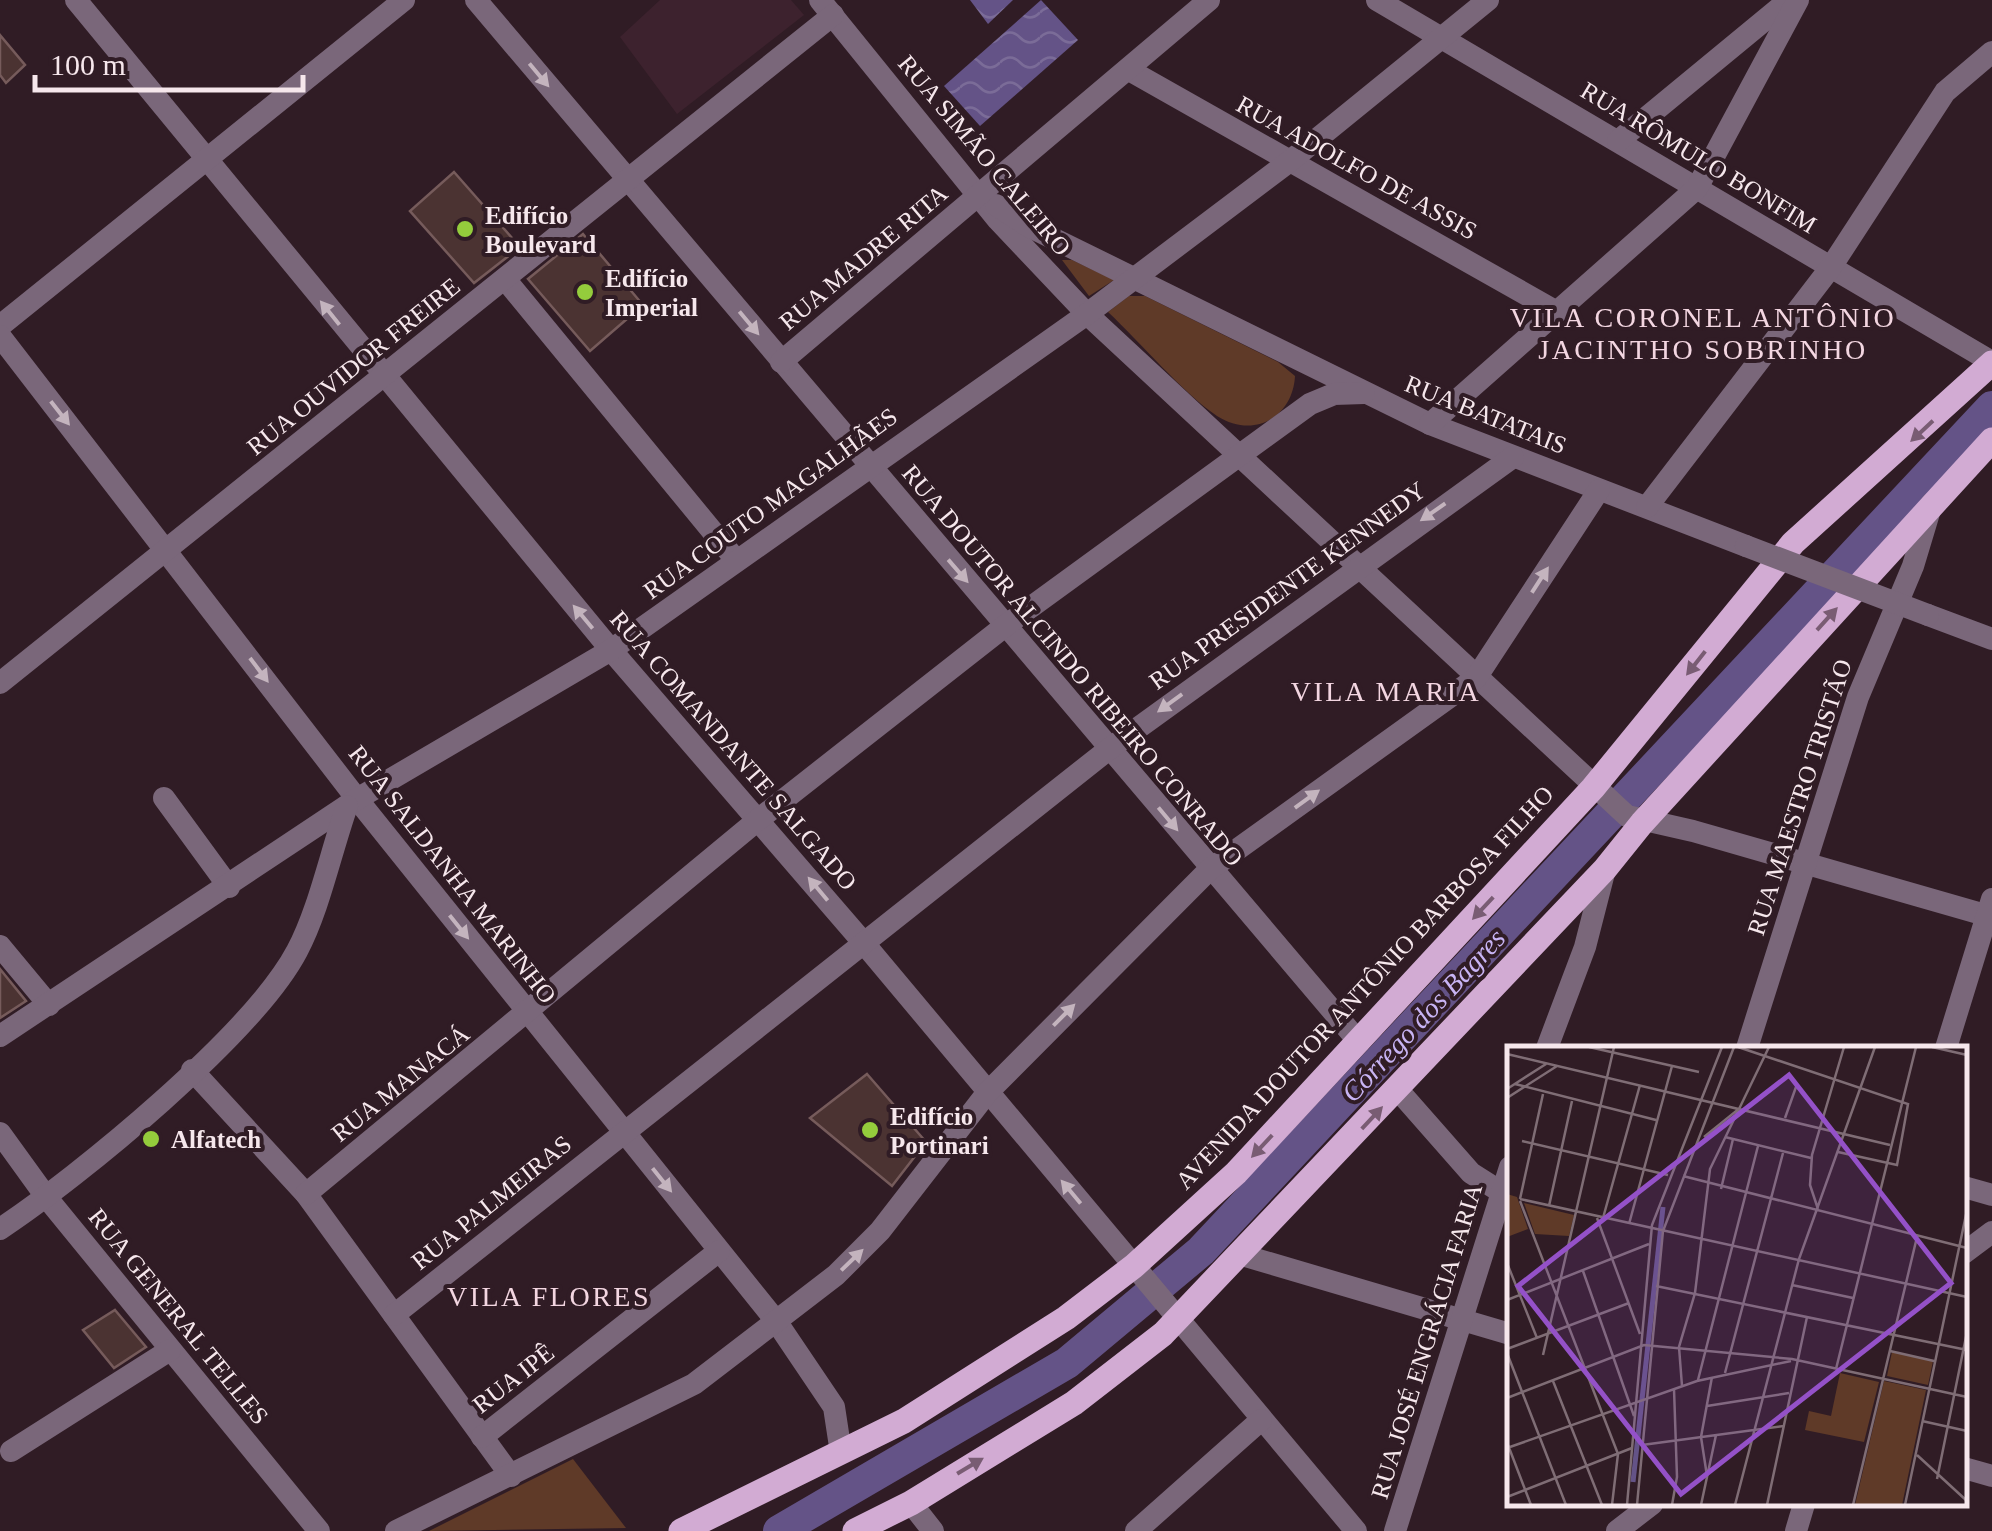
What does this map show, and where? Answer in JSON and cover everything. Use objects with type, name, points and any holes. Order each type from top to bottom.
[{"type":"main road","name":"AVENIDA DOUTOR ANTÔNIO BARBOSA FILHO","points":[[682,1531],[841,1453],[974,1380],[1138,1271],[1236,1173],[1597,791],[1793,543],[1992,363]]},
{"type":"main road","points":[[855,1531],[911,1503],[1074,1403],[1242,1254],[1605,869],[1634,820],[1992,440]]},
{"type":"street","name":"RUA COMANDANTE SALGADO","points":[[76,0],[611,650],[862,940],[1356,1531]]},
{"type":"street","points":[[0,326],[404,0]]},
{"type":"street","name":"RUA DOUTOR ALCINDO RIBEIRO CONRADO","points":[[476,0],[1360,1042]]},
{"type":"street","name":"RUA MADRE RITA","points":[[781,362],[1209,0]]},
{"type":"street","name":"RUA RÔMULO BONFIM","points":[[1378,0],[1992,363]]},
{"type":"street","name":"RUA COUTO MAGALHÃES","points":[[0,1036],[352,802],[611,650],[1087,314],[1290,160],[1488,0]]},
{"type":"street","points":[[1618,141],[1789,0]]},
{"type":"street","points":[[1430,424],[1697,188],[1798,0]]},
{"type":"street","name":"RUA OUVIDOR FREIRE","points":[[0,683],[505,280],[826,8]]},
{"type":"street","name":"RUA SIMÃO CALEIRO","points":[[826,8],[981,194],[998,220],[1087,314],[1354,567],[1597,791],[1634,820]]},
{"type":"street","points":[[1647,507],[1831,267],[1945,92],[1992,52]]},
{"type":"street","name":"RUA ADOLFO DE ASSIS","points":[[1130,70],[1557,312]]},
{"type":"street","name":"RUA BATATAIS","points":[[981,194],[1028,226],[1430,424],[1992,639]]},
{"type":"street","points":[[505,280],[736,560]]},
{"type":"street","name":"RUA SALDANHA MARINHO","points":[[0,336],[167,549],[352,802],[776,1321],[834,1407],[841,1453]]},
{"type":"street","points":[[1310,404],[1316,382],[1311,366]]},
{"type":"street","points":[[1310,404],[1334,394],[1364,393]]},
{"type":"street","name":"RUA MANACÁ","points":[[306,1194],[759,820],[1006,626],[1310,404]]},
{"type":"street","name":"RUA SIMÃO CALEIRO","points":[[1202,422],[1241,435],[1266,438]]},
{"type":"street","points":[[1262,479],[1256,463],[1266,438]]},
{"type":"street","name":"RUA PRESIDENTE KENNEDY","points":[[623,1132],[1109,748],[1354,567],[1513,457]]},
{"type":"street","points":[[396,1531],[694,1384],[836,1276],[880,1231],[987,1092],[1210,869],[1476,678],[1599,490]]},
{"type":"street","name":"RUA MAESTRO TRISTÃO","points":[[1748,1046],[1858,697],[1913,566],[1932,503]]},
{"type":"street","points":[[1893,547],[1910,556],[1913,566]]},
{"type":"street","points":[[164,798],[229,887]]},
{"type":"street","points":[[0,1229],[48,1198],[244,1020],[297,952],[352,802]]},
{"type":"street","points":[[1634,820],[1693,831],[1990,910],[1947,1046]]},
{"type":"street","points":[[1548,1046],[1585,947],[1605,869]]},
{"type":"street","points":[[0,946],[49,1005]]},
{"type":"street","points":[[192,1070],[306,1194],[511,1476]]},
{"type":"street","points":[[1398,1090],[1470,1173],[1502,1192]]},
{"type":"street","name":"RUA PALMEIRAS","points":[[394,1315],[623,1132]]},
{"type":"street","name":"RUA GENERAL TELLES","points":[[0,1133],[48,1198],[319,1531]]},
{"type":"street","name":"RUA JOSÉ ENGRÁCIA FARIA","points":[[1395,1531],[1507,1176]]},
{"type":"street","points":[[1967,1188],[1992,1196]]},
{"type":"street","points":[[1967,1250],[1992,1232]]},
{"type":"street","name":"RUA IPÊ","points":[[482,1437],[719,1251]]},
{"type":"street","points":[[1242,1254],[1507,1333]]},
{"type":"street","points":[[11,1451],[170,1350]]},
{"type":"street","points":[[1136,1531],[1261,1420]]},
{"type":"street","points":[[1967,1469],[1992,1476]]},
{"type":"street","points":[[911,1503],[933,1531]]},
{"type":"street","points":[[1617,1531],[1649,1506]]},
{"type":"street","points":[[1796,1531],[1803,1506]]},
{"type":"shaded area","points":[[660,0],[791,0],[804,15],[677,114],[620,37]]},
{"type":"shaded area","points":[[1062,260],[1072,260],[1114,280],[1089,296]]},
{"type":"shaded area","points":[[1129,296],[1145,296],[1278,362],[1295,376],[1287,402],[1270,420],[1258,424],[1245,426],[1217,416],[1108,312]]},
{"type":"shaded area","points":[[573,1459],[626,1528],[429,1531]]},
{"type":"water","points":[[970,0],[1013,0],[988,24]]},
{"type":"water","points":[[1041,0],[1078,40],[980,126],[944,86]]},
{"type":"building","points":[[0,35],[25,65],[6,83],[0,75]]},
{"type":"building","name":"Edifício Boulevard","points":[[454,172],[520,247],[474,283],[410,211]]},
{"type":"building","name":"Edifício Imperial","points":[[583,234],[643,305],[590,351],[528,279]]},
{"type":"building","points":[[0,969],[26,1001],[0,1018]]},
{"type":"building","name":"Edifício Portinari","points":[[867,1074],[926,1142],[892,1186],[810,1118]]},
{"type":"building","points":[[115,1310],[146,1347],[114,1368],[83,1330]]},
{"type":"waterway","name":"Córrego dos Bagres","points":[[779,1531],[1067,1363],[1201,1251],[1992,407]]},
{"type":"place","name":"Edifício Boulevard","points":[[465,229]]},
{"type":"place","name":"Edifício Imperial","points":[[585,292]]},
{"type":"place","name":"Edifício Portinari","points":[[870,1130]]},
{"type":"place","name":"Alfatech","points":[[151,1139]]},
{"type":"district","name":"VILA CORONEL ANTÔNIO JACINTHO SOBRINHO","points":[[1703,333]]},
{"type":"district","name":"VILA MARIA","points":[[1386,691]]},
{"type":"district","name":"VILA FLORES","points":[[549,1296]]}]
